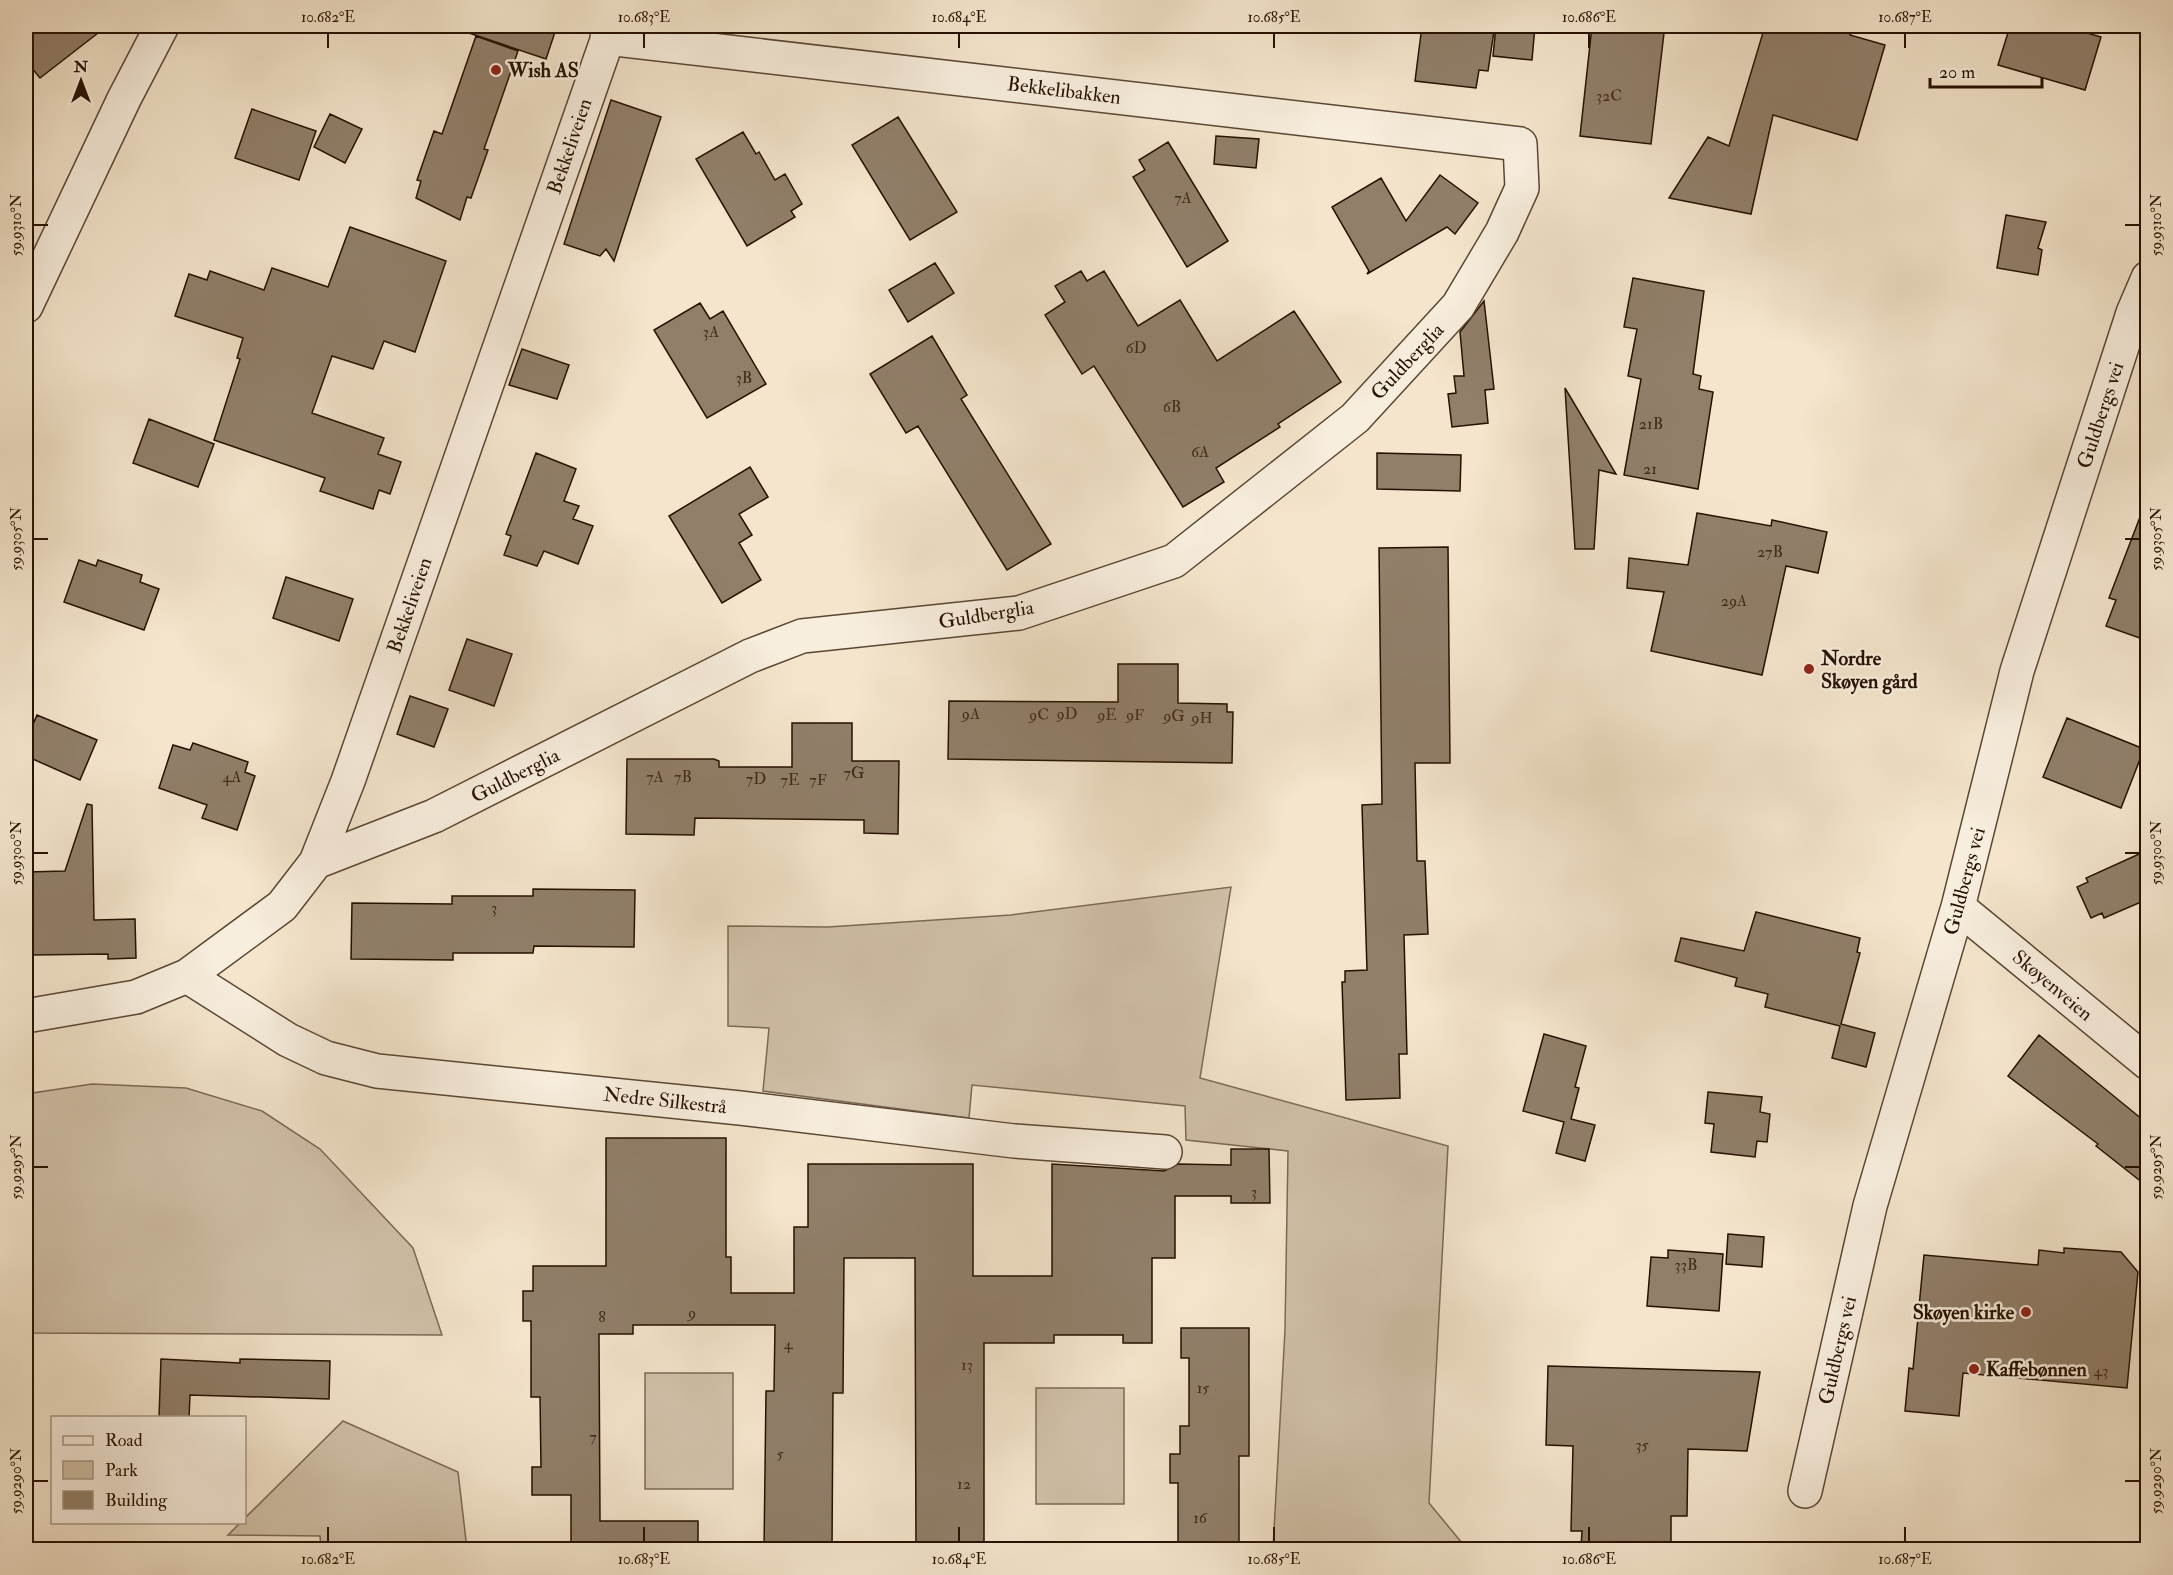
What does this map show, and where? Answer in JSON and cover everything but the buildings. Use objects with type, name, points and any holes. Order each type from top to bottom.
[{"type":"street","points":[[26,306],[124,99],[162,26]]},
{"type":"street","name":"Bekkelibakken","points":[[610,32],[1520,144]]},
{"type":"street","name":"Bekkeliveien","points":[[26,1016],[136,997],[187,976],[282,906],[316,862],[348,781],[610,32]]},
{"type":"street","name":"Guldberglia","points":[[316,862],[434,816],[750,656],[802,636],[1019,613],[1174,561],[1355,418],[1458,306],[1502,232],[1522,188],[1520,144]]},
{"type":"street","name":"Guldbergs vei","points":[[1805,1491],[1870,1206],[1958,907],[2017,671],[2133,313],[2148,278]]},
{"type":"street","name":"Skøyenveien","points":[[1958,907],[2148,1063]]},
{"type":"street","name":"Nedre Silkestrå","points":[[187,976],[288,1040],[326,1058],[377,1071],[693,1103],[1014,1141],[1165,1152]]},
{"type":"green space","points":[[1231,887],[1200,1078],[1448,1146],[1429,1503],[1467,1549],[1273,1549],[1285,1330],[1288,1151],[1186,1140],[1185,1106],[972,1085],[969,1118],[763,1091],[769,1028],[728,1026],[728,926],[828,927],[1011,915]]},
{"type":"green space","points":[[92,1084],[186,1088],[262,1111],[320,1149],[413,1248],[442,1335],[26,1333],[26,1094]]},
{"type":"green space","points":[[645,1373],[733,1373],[733,1489],[645,1489]]},
{"type":"green space","points":[[1036,1388],[1124,1388],[1124,1504],[1036,1504]]},
{"type":"green space","points":[[343,1421],[458,1472],[467,1549],[321,1549],[320,1536],[228,1535],[239,1524],[246,1524],[246,1517]]},
{"type":"place","name":"Wish AS","points":[[496,70]]},
{"type":"place","name":"Nordre Skøyen gård","points":[[1809,669]]},
{"type":"place","name":"Skøyen kirke","points":[[2026,1312]]},
{"type":"place","name":"Kaffebønnen","points":[[1974,1369]]}]
